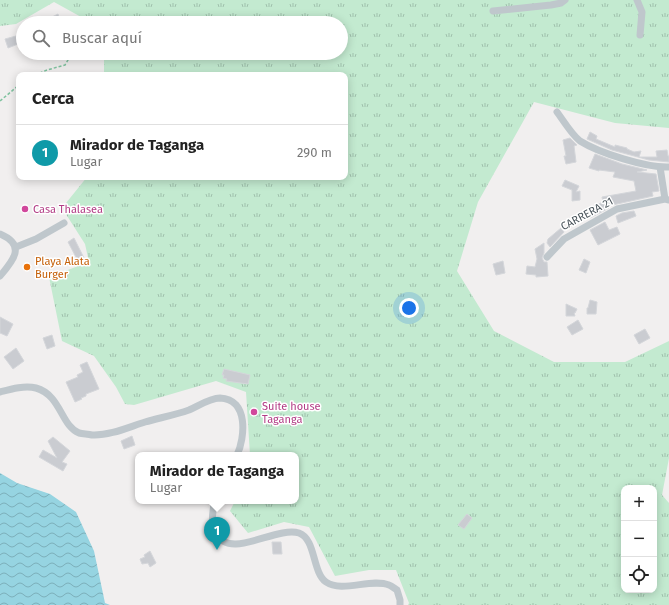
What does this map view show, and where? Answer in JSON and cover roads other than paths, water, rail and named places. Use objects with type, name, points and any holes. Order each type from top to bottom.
[{"type":"street","points":[[493,11],[551,5],[561,3],[565,0]]},
{"type":"street","points":[[637,0],[642,12],[640,35]]},
{"type":"street","points":[[557,112],[581,141],[611,155],[660,167],[669,167]]},
{"type":"street","points":[[660,167],[667,200]]},
{"type":"street","name":"CARRERA 21","points":[[547,257],[564,239],[617,209],[667,200]]},
{"type":"street","points":[[16,247],[36,239],[64,223]]},
{"type":"street","points":[[0,276],[11,264],[15,256],[16,247],[13,241],[2,237]]},
{"type":"street","points":[[0,392],[21,388],[36,388],[50,396],[59,407],[70,426],[79,433],[93,435],[108,433],[187,410],[218,398],[227,399],[235,404],[244,424],[243,436],[238,452]]},
{"type":"street","points":[[214,504],[213,526],[219,539],[227,544],[239,544],[294,532],[303,535],[308,543],[320,574],[326,582],[336,586],[378,584],[389,585],[397,590],[400,605]]},
{"type":"water","points":[[0,473],[17,483],[50,494],[76,512],[94,551],[105,603],[110,605],[0,605]]},
{"type":"place","name":"Casa Thalasea","points":[[25,209]]},
{"type":"place","name":"Playa Alata Burger","points":[[27,267]]},
{"type":"place","name":"Suite house Taganga","points":[[254,412]]},
{"type":"place","name":"Mirador de Taganga","points":[[217,550]]}]
